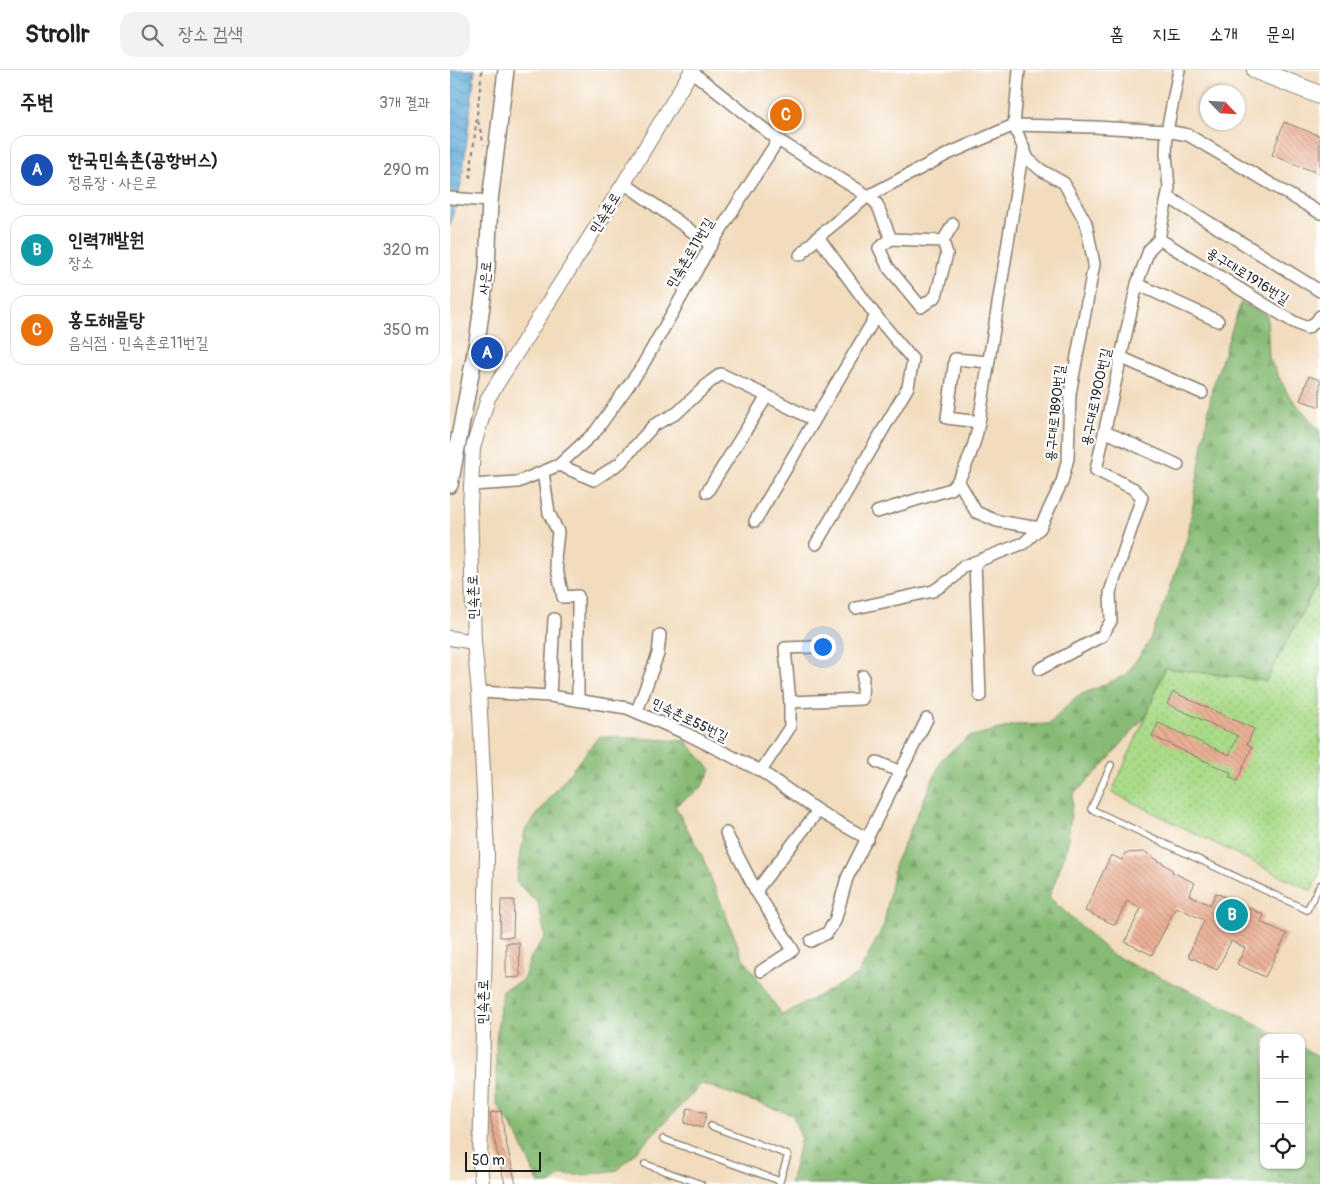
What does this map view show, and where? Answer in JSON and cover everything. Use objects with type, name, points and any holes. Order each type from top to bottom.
[{"type":"main road","name":"사은로","points":[[450,485],[455,432],[477,342],[486,278],[484,200],[495,160],[506,70]]},
{"type":"main road","points":[[1256,70],[1320,95]]},
{"type":"street","name":"용구대로1890번길","points":[[856,608],[933,591],[953,578],[964,566],[1024,543],[1040,528],[1062,482],[1068,458],[1070,394],[1094,264],[1086,223],[1064,183],[1041,170],[1028,159],[1014,125],[1018,70]]},
{"type":"street","name":"용구대로1900번길","points":[[1040,669],[1102,636],[1111,621],[1110,592],[1142,497],[1134,489],[1096,470],[1137,284],[1149,250],[1160,239],[1169,188],[1166,154],[1167,131],[1179,70]]},
{"type":"street","points":[[692,71],[778,140],[868,196],[877,204],[891,239]]},
{"type":"street","name":"민속촌로","points":[[482,1184],[480,1164],[487,853],[479,692],[474,642],[470,506],[473,448],[488,398],[624,183],[692,71]]},
{"type":"street","points":[[800,255],[818,237],[868,196],[948,154],[1014,125],[1167,131],[1188,135],[1320,213]]},
{"type":"street","name":"민속촌로11번길","points":[[471,485],[518,482],[543,472],[559,465],[594,432],[641,368],[712,245],[778,140]]},
{"type":"street","points":[[877,512],[951,489],[959,482],[978,432],[1023,147]]},
{"type":"street","points":[[624,183],[712,245]]},
{"type":"street","points":[[1168,197],[1320,291]]},
{"type":"street","points":[[450,198],[484,200]]},
{"type":"street","points":[[943,241],[891,239],[879,248],[888,267],[925,310],[936,296],[947,254],[943,241],[952,224]]},
{"type":"street","points":[[816,544],[908,387],[914,360],[876,316],[818,237]]},
{"type":"street","name":"용구대로1916번길","points":[[1160,239],[1308,328],[1320,316]]},
{"type":"street","points":[[1137,284],[1218,320]]},
{"type":"street","points":[[755,521],[876,316]]},
{"type":"street","points":[[1120,357],[1202,393]]},
{"type":"street","points":[[979,422],[947,418],[954,359],[989,362]]},
{"type":"street","points":[[559,465],[594,480],[604,475],[620,463],[654,425],[677,413],[721,374],[814,420]]},
{"type":"street","points":[[707,492],[767,396]]},
{"type":"street","points":[[1104,431],[1178,465]]},
{"type":"street","points":[[543,472],[549,512],[558,532],[555,559],[563,597],[578,596],[578,700]]},
{"type":"street","points":[[959,482],[976,512],[997,521],[1040,528]]},
{"type":"street","points":[[975,562],[980,696]]},
{"type":"street","points":[[550,696],[554,618]]},
{"type":"street","points":[[637,711],[658,654],[660,635]]},
{"type":"street","points":[[450,638],[474,642]]},
{"type":"street","points":[[761,771],[790,728],[790,702],[785,648],[812,647]]},
{"type":"street","points":[[790,702],[862,699],[863,676]]},
{"type":"street","name":"민속촌로55번길","points":[[479,692],[550,696],[637,711],[761,771],[818,811],[868,839]]},
{"type":"street","points":[[811,941],[827,933],[835,921],[848,878],[927,719]]},
{"type":"street","points":[[877,762],[901,772]]},
{"type":"street","points":[[756,891],[818,811]]},
{"type":"street","points":[[726,833],[756,891],[793,950],[762,971]]},
{"type":"lane","points":[[1111,764],[1091,809],[1307,910],[1320,885]]},
{"type":"lane","points":[[663,1139],[780,1183],[788,1155],[711,1126]]},
{"type":"lane","points":[[646,1164],[701,1184]]},
{"type":"path","points":[[470,178],[482,70]]},
{"type":"path","points":[[477,118],[486,154],[495,160]]},
{"type":"green space","points":[[1241,302],[1267,316],[1269,358],[1288,394],[1320,431],[1320,579],[1266,681],[1165,668],[1147,714],[1101,768],[1073,795],[1067,849],[1049,897],[1111,954],[1233,1011],[1276,1034],[1260,1034],[1260,1169],[1305,1169],[1305,1049],[1320,1057],[1320,1184],[790,1184],[801,1138],[793,1115],[702,1084],[618,1170],[583,1175],[562,1175],[550,1184],[539,1184],[517,1135],[496,1103],[496,1041],[502,990],[523,980],[531,957],[545,937],[538,903],[516,882],[525,830],[599,736],[686,741],[711,770],[701,788],[675,806],[703,858],[742,956],[782,1015],[858,975],[884,925],[894,866],[942,759],[968,737],[1015,725],[1049,724],[1076,697],[1126,675],[1149,642],[1169,592],[1188,535],[1212,389]]},
{"type":"green space","points":[[1320,579],[1320,873],[1311,891],[1112,792],[1147,714],[1165,668],[1266,681]]},
{"type":"water","points":[[450,70],[475,70],[462,180],[450,226]]},
{"type":"building","points":[[1284,122],[1320,136],[1320,174],[1272,155]]},
{"type":"building","points":[[1309,376],[1320,380],[1320,407],[1300,400]]},
{"type":"building","points":[[1173,692],[1254,729],[1247,744],[1252,747],[1237,781],[1229,777],[1231,773],[1152,736],[1158,723],[1229,755],[1238,736],[1167,704]]},
{"type":"building","points":[[1145,852],[1173,870],[1172,872],[1195,883],[1189,895],[1210,905],[1216,893],[1264,915],[1261,922],[1287,934],[1265,977],[1237,964],[1245,948],[1231,941],[1217,970],[1188,956],[1204,920],[1176,907],[1152,955],[1125,942],[1141,908],[1127,901],[1115,925],[1085,911],[1111,855],[1122,860],[1125,853]]},
{"type":"building","points":[[501,900],[514,900],[513,937],[500,937]]},
{"type":"building","points":[[506,943],[519,943],[520,977],[506,978]]},
{"type":"building","points":[[688,1108],[707,1113],[702,1128],[684,1123]]},
{"type":"building","points":[[501,1111],[516,1184],[505,1184],[494,1139],[490,1113]]},
{"type":"place","name":"홍도해물탕","points":[[786,115]]},
{"type":"place","name":"한국민속촌(공항버스)","points":[[487,353]]},
{"type":"place","name":"인력개발원","points":[[1232,915]]}]
